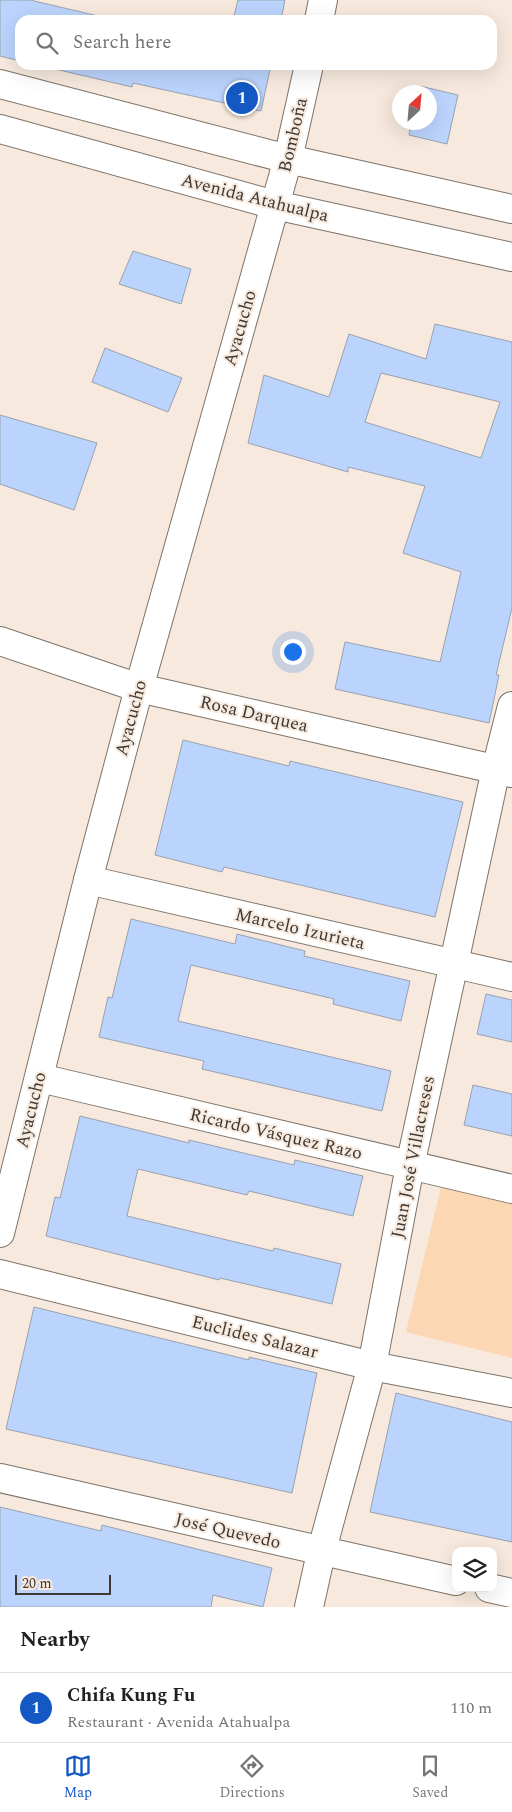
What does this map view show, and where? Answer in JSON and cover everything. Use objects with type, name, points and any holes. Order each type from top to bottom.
[{"type":"street","points":[[320,15],[323,0]]},
{"type":"street","name":"Bomboña","points":[[275,205],[288,159],[308,70]]},
{"type":"street","points":[[0,84],[288,159],[512,209]]},
{"type":"street","name":"Avenida Atahualpa","points":[[0,129],[275,205],[512,257]]},
{"type":"street","name":"Ayacucho","points":[[0,1233],[88,880],[139,688],[275,205]]},
{"type":"street","name":"Rosa Darquea","points":[[0,641],[139,688],[504,771]]},
{"type":"street","name":"Juan José Villacreses","points":[[309,1607],[321,1552],[372,1366],[410,1166],[453,964],[504,771],[512,706]]},
{"type":"street","name":"Marcelo Izurieta","points":[[88,880],[512,977]]},
{"type":"street","name":"Ricardo Vásquez Razo","points":[[40,1078],[512,1189]]},
{"type":"street","name":"Euclides Salazar","points":[[0,1274],[372,1366],[512,1393]]},
{"type":"street","name":"José Quevedo","points":[[0,1478],[452,1580]]},
{"type":"street","points":[[497,1590],[512,1593]]},
{"type":"shaded area","points":[[442,1183],[512,1200],[512,1358],[406,1332]]},
{"type":"building","points":[[0,0],[30,0],[94,15],[15,15],[15,60],[0,56]]},
{"type":"building","points":[[238,0],[285,0],[282,15],[234,15]]},
{"type":"building","points":[[59,70],[270,70],[261,111],[133,83],[132,87]]},
{"type":"building","points":[[437,90],[458,95],[447,144],[409,135],[410,130],[437,130]]},
{"type":"building","points":[[133,251],[191,269],[181,304],[119,284]]},
{"type":"building","points":[[435,324],[512,342],[512,608],[496,675],[499,675],[489,723],[335,689],[345,642],[440,662],[461,572],[403,553],[425,486],[348,467],[348,472],[248,443],[264,375],[329,397],[349,334],[426,359]],"holes":[[[381,373],[500,402],[481,458],[365,422]]]},
{"type":"building","points":[[105,348],[182,378],[168,412],[92,382]]},
{"type":"building","points":[[0,415],[97,443],[74,510],[0,484]]},
{"type":"building","points":[[183,740],[289,766],[290,761],[463,802],[435,917],[224,867],[222,872],[155,855]]},
{"type":"building","points":[[131,919],[235,944],[237,934],[305,951],[304,956],[410,981],[401,1021],[333,1004],[334,999],[191,965],[178,1021],[391,1071],[382,1111],[202,1069],[204,1061],[99,1037],[108,997],[112,998]]},
{"type":"building","points":[[486,994],[512,1000],[512,1042],[477,1034]]},
{"type":"building","points":[[473,1085],[512,1094],[512,1136],[464,1125]]},
{"type":"building","points":[[80,1116],[189,1143],[189,1140],[294,1165],[295,1160],[363,1176],[353,1216],[249,1191],[247,1195],[138,1169],[127,1216],[273,1251],[274,1248],[341,1264],[332,1304],[220,1278],[219,1280],[46,1236],[55,1197],[60,1198]]},
{"type":"building","points":[[34,1307],[249,1360],[249,1357],[317,1373],[292,1493],[6,1429]]},
{"type":"building","points":[[396,1393],[512,1422],[512,1542],[370,1512]]},
{"type":"building","points":[[0,1507],[101,1531],[102,1525],[272,1568],[263,1607],[213,1595],[211,1607],[0,1607]]},
{"type":"place","name":"Chifa Kung Fu","points":[[242,98]]}]
